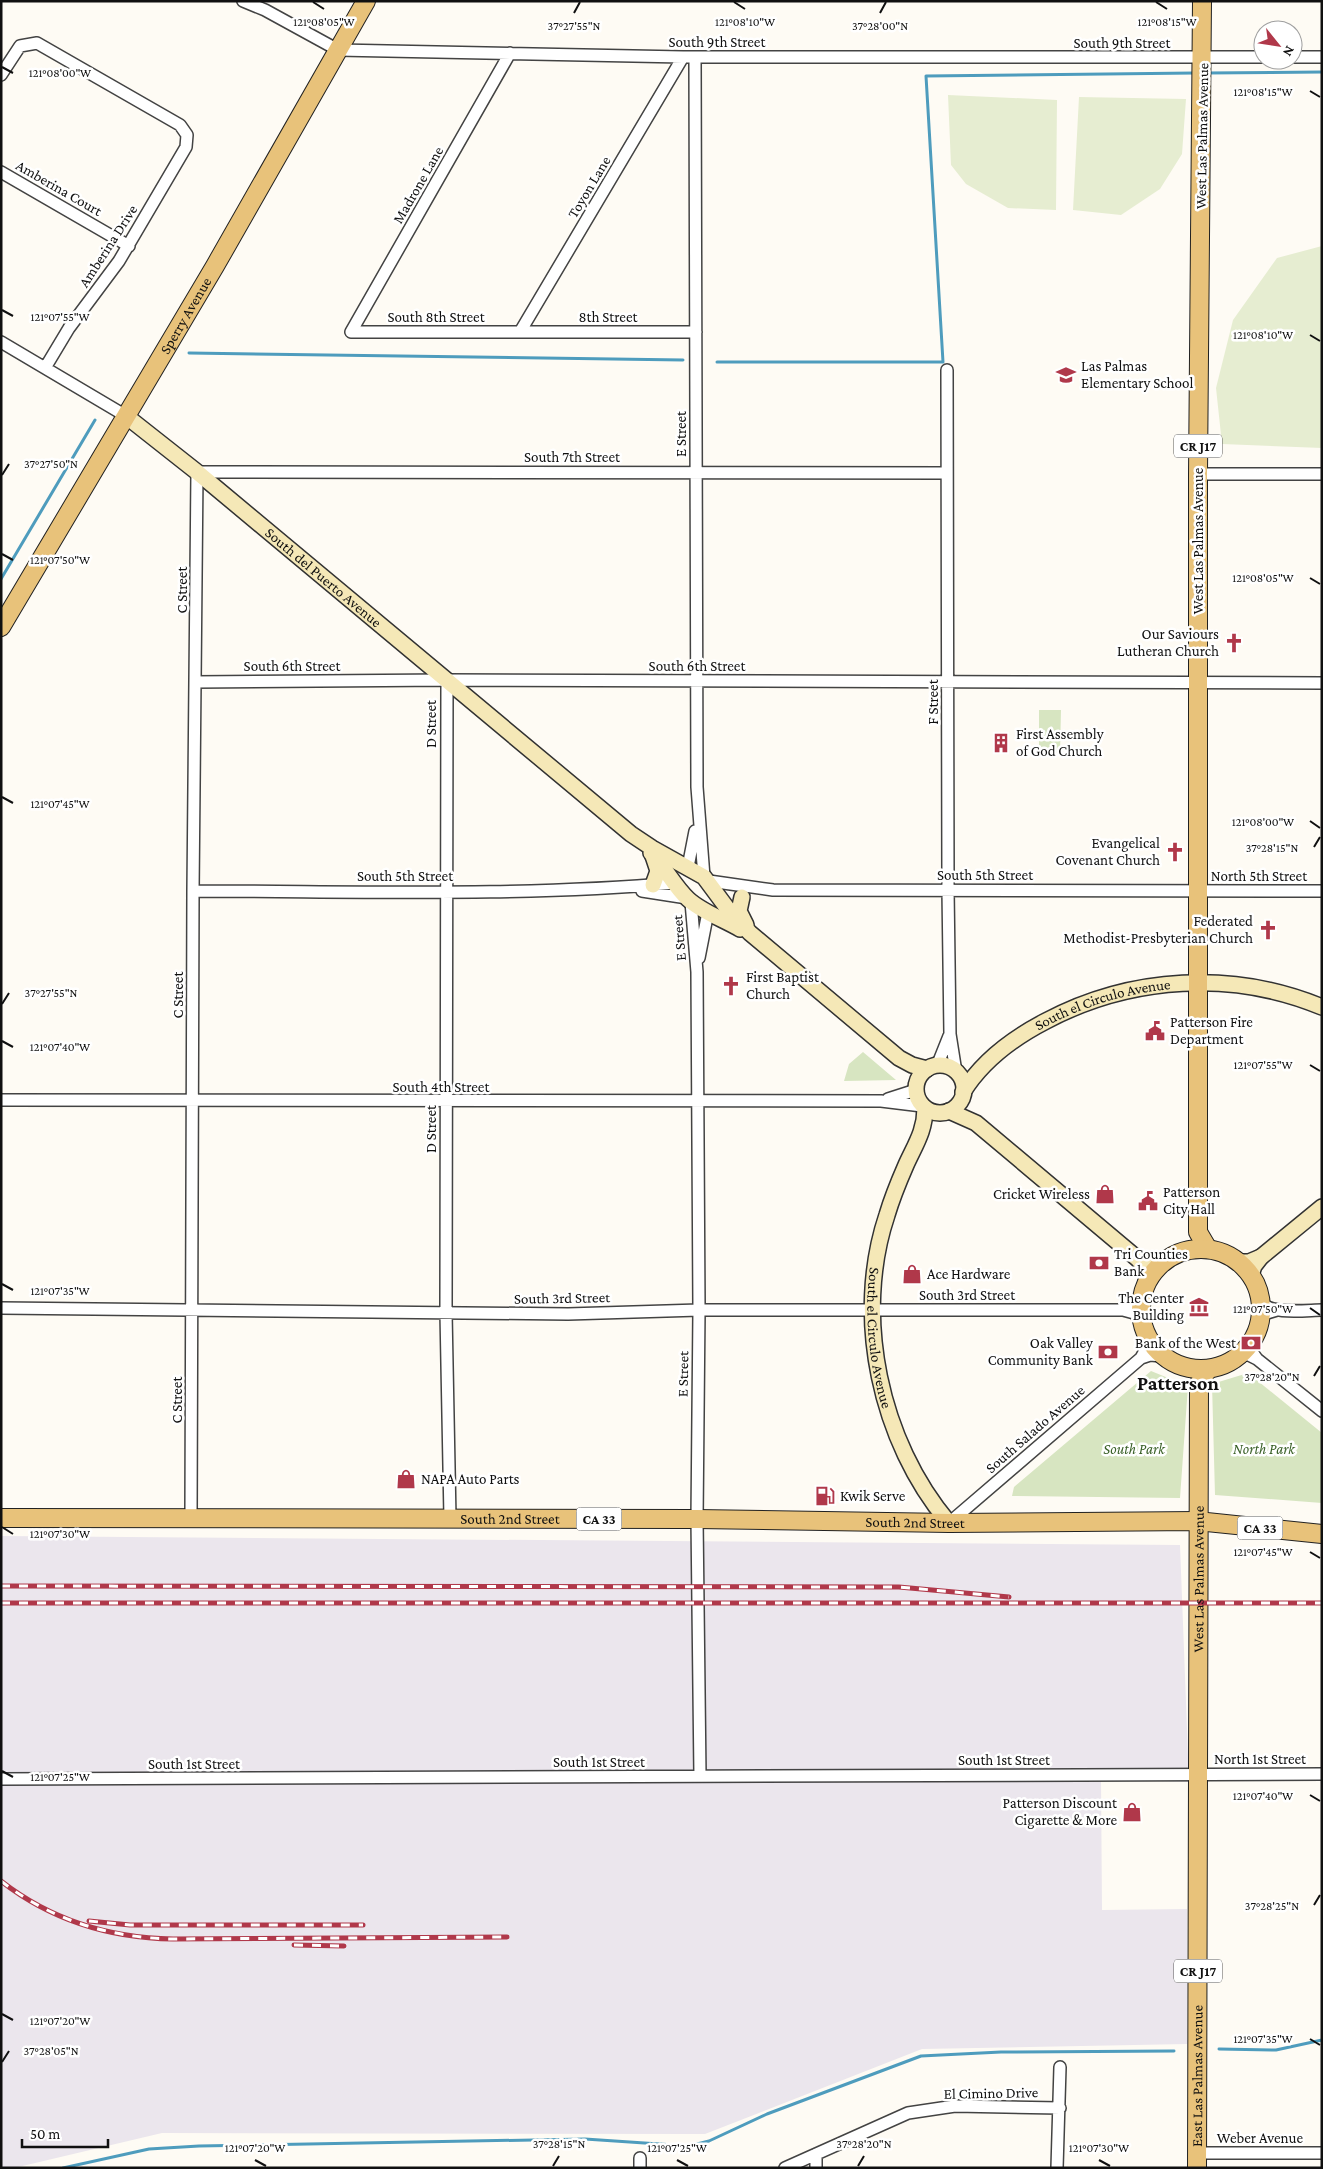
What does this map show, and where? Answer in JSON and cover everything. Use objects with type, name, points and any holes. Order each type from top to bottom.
[{"type":"main road","name":"Sperry Avenue","points":[[1,627],[126,416],[366,1]]},
{"type":"main road","name":"West Las Palmas Avenue","points":[[1188,1250],[1198,1232],[1198,474],[1202,1]]},
{"type":"main road","points":[[1198,1232],[1208,1249]]},
{"type":"main road","points":[[1208,1249],[1219,1251],[1245,1268],[1261,1310],[1252,1341],[1240,1355],[1204,1376],[1195,1375],[1188,1368],[1172,1363],[1162,1356],[1146,1337],[1141,1320],[1141,1301],[1147,1281],[1160,1265],[1173,1256],[1188,1250],[1208,1249]]},
{"type":"main road","name":"West Las Palmas Avenue","points":[[1198,1774],[1197,1521],[1204,1376]]},
{"type":"main road","name":"South 2nd Street","points":[[1,1518],[697,1519],[949,1523],[1197,1521]]},
{"type":"main road","name":"CA 33","points":[[1197,1521],[1322,1534]]},
{"type":"main road","name":"East Las Palmas Avenue","points":[[1197,2160],[1198,1774]]},
{"type":"street","name":"South 9th Street","points":[[243,1],[268,6],[338,50],[683,57],[1253,58]]},
{"type":"street","name":"Amberina Drive","points":[[1,75],[20,46],[37,43],[180,125],[187,135],[186,146],[129,246],[105,283],[69,328],[45,368]]},
{"type":"street","name":"Madrone Lane","points":[[351,332],[510,53]]},
{"type":"street","name":"Toyon Lane","points":[[520,332],[683,57]]},
{"type":"street","name":"E Street","points":[[695,57],[698,812],[706,879]]},
{"type":"street","points":[[1303,57],[1322,57]]},
{"type":"street","name":"Amberina Court","points":[[1,172],[129,246]]},
{"type":"street","name":"South 8th Street","points":[[351,332],[520,332]]},
{"type":"street","name":"8th Street","points":[[520,332],[696,332]]},
{"type":"street","name":"South del Puerto Avenue","points":[[1,342],[126,416],[198,472],[631,834],[651,853],[689,900],[755,938]]},
{"type":"street","name":"F Street","points":[[947,370],[948,890],[950,1034],[956,1072]]},
{"type":"street","name":"South 7th Street","points":[[198,472],[947,473]]},
{"type":"street","name":"C Street","points":[[191,1518],[192,891],[198,472]]},
{"type":"street","points":[[1198,474],[1322,474]]},
{"type":"street","name":"South 6th Street","points":[[196,682],[447,680],[1322,683]]},
{"type":"street","name":"D Street","points":[[447,680],[445,891],[446,1313],[450,1518]]},
{"type":"street","name":"E Street","points":[[687,866],[698,812]]},
{"type":"street","name":"South del Puerto Avenue","points":[[631,834],[706,879],[721,900],[755,938],[899,1058],[912,1065],[932,1067]]},
{"type":"street","points":[[651,853],[658,871],[653,885]]},
{"type":"street","points":[[675,881],[679,871],[687,866]]},
{"type":"street","name":"South 5th Street","points":[[706,879],[773,890],[1197,891]]},
{"type":"street","name":"South 5th Street","points":[[192,891],[445,891],[618,888],[675,881]]},
{"type":"street","name":"South 5th Street","points":[[618,888],[689,900]]},
{"type":"street","name":"South 5th Street","points":[[721,900],[773,890]]},
{"type":"street","name":"North 5th Street","points":[[1197,891],[1322,891]]},
{"type":"street","points":[[742,897],[739,911],[755,938]]},
{"type":"street","name":"E Street","points":[[689,900],[697,972],[699,1310],[697,1519],[700,1776]]},
{"type":"street","points":[[709,912],[721,900]]},
{"type":"street","name":"E Street","points":[[697,972],[709,912]]},
{"type":"street","name":"South el Circulo Avenue","points":[[956,1072],[972,1069],[989,1060],[1034,1027],[1086,1002],[1146,986],[1197,982],[1253,987],[1281,993],[1322,1007]]},
{"type":"street","name":"F Street","points":[[932,1067],[950,1034]]},
{"type":"street","name":"South del Puerto Avenue","points":[[899,1058],[916,1086]]},
{"type":"street","name":"South el Circulo Avenue","points":[[962,1096],[989,1060]]},
{"type":"street","points":[[976,1123],[962,1096],[962,1082],[956,1072],[948,1067],[932,1067],[916,1086],[924,1107],[976,1123],[1139,1260],[1145,1269],[1147,1281]]},
{"type":"street","name":"South 4th Street","points":[[881,1101],[916,1086]]},
{"type":"street","points":[[945,1112],[962,1096]]},
{"type":"street","name":"South 4th Street","points":[[1,1100],[881,1101],[924,1107]]},
{"type":"street","name":"South el Circulo Avenue","points":[[924,1107],[925,1123],[918,1143],[894,1194],[878,1248],[872,1310],[877,1357],[892,1420],[901,1445],[930,1501],[949,1523]]},
{"type":"street","name":"South el Circulo Avenue","points":[[918,1143],[945,1112]]},
{"type":"street","points":[[1245,1268],[1254,1266],[1261,1257],[1322,1207]]},
{"type":"street","points":[[1139,1260],[1149,1264],[1160,1265]]},
{"type":"street","name":"South 3rd Street","points":[[1123,1310],[1141,1301]]},
{"type":"street","name":"South 3rd Street","points":[[1,1308],[568,1314],[699,1310],[1123,1310],[1134,1313],[1141,1320]]},
{"type":"street","points":[[1261,1310],[1267,1313],[1279,1310],[1322,1310]]},
{"type":"street","points":[[1141,1358],[1146,1349],[1146,1337]]},
{"type":"street","points":[[1252,1341],[1252,1352],[1258,1359],[1322,1411]]},
{"type":"street","points":[[1141,1358],[1150,1355],[1162,1356]]},
{"type":"street","points":[[1240,1355],[1258,1359]]},
{"type":"street","name":"South Salado Avenue","points":[[949,1523],[1141,1358]]},
{"type":"street","name":"South 1st Street","points":[[1,1779],[1198,1774]]},
{"type":"street","name":"North 1st Street","points":[[1198,1774],[1322,1774]]},
{"type":"street","points":[[1057,2168],[1060,2067]]},
{"type":"street","name":"El Cimino Drive","points":[[785,2168],[908,2113],[954,2106],[1060,2108]]},
{"type":"street","name":"Weber Avenue","points":[[1197,2160],[1322,2152]]},
{"type":"street","points":[[816,2154],[816,2168]]},
{"type":"shaded area","points":[[1,1536],[1180,1545],[1189,1782],[1101,1779],[1102,1910],[1187,1909],[1187,2044],[922,2049],[705,2134],[162,2133],[14,2168],[1,2168]]},
{"type":"green space","points":[[948,95],[1057,100],[1056,210],[1008,208],[966,184],[951,165]]},
{"type":"green space","points":[[1079,97],[1186,99],[1182,154],[1160,189],[1121,215],[1073,210]]},
{"type":"green space","points":[[1322,246],[1322,448],[1222,444],[1216,388],[1233,320],[1277,258]]},
{"type":"green space","points":[[1039,710],[1061,710],[1060,754],[1039,754]]},
{"type":"green space","points":[[863,1052],[896,1080],[844,1081],[849,1064]]},
{"type":"green space","name":"South Park","points":[[1151,1371],[1188,1386],[1180,1498],[1012,1496],[1014,1487]]},
{"type":"green space","name":"North Park","points":[[1248,1373],[1322,1433],[1322,1503],[1215,1495],[1212,1384]]},
{"type":"waterway","points":[[1206,73],[1322,72]]},
{"type":"waterway","points":[[717,362],[943,362],[926,76],[1195,73]]},
{"type":"waterway","points":[[189,353],[683,360]]},
{"type":"waterway","points":[[1,579],[95,420]]},
{"type":"waterway","points":[[1219,2049],[1276,2050],[1322,2040]]},
{"type":"waterway","points":[[63,2168],[149,2149],[199,2146],[585,2139],[689,2146],[709,2141],[767,2114],[921,2056],[1001,2052],[1174,2051]]},
{"type":"railway","points":[[1,1586],[899,1587],[1009,1597]]},
{"type":"railway","points":[[1,1603],[1322,1603]]},
{"type":"railway","points":[[1,1881],[20,1895],[61,1916],[104,1930],[150,1938],[507,1937]]},
{"type":"railway","points":[[89,1921],[130,1925],[363,1925]]},
{"type":"railway","points":[[294,1945],[344,1946]]},
{"type":"place","name":"Las Palmas Elementary School","points":[[1066,375]]},
{"type":"place","name":"Our Saviours Lutheran Church","points":[[1234,643]]},
{"type":"place","name":"First Assembly of God Church","points":[[1001,743]]},
{"type":"place","name":"Evangelical Covenant Church","points":[[1175,852]]},
{"type":"place","name":"Federated Methodist-Presbyterian Church","points":[[1268,930]]},
{"type":"place","name":"First Baptist Church","points":[[731,986]]},
{"type":"place","name":"Patterson Fire Department","points":[[1155,1031]]},
{"type":"place","name":"Cricket Wireless","points":[[1105,1194]]},
{"type":"place","name":"Patterson City Hall","points":[[1148,1201]]},
{"type":"place","name":"Tri Counties Bank","points":[[1099,1263]]},
{"type":"place","name":"Ace Hardware","points":[[912,1274]]},
{"type":"place","name":"The Center Building","points":[[1199,1307]]},
{"type":"place","name":"Bank of the West","points":[[1251,1343]]},
{"type":"place","name":"Oak Valley Community Bank","points":[[1108,1352]]},
{"type":"place","name":"NAPA Auto Parts","points":[[406,1479]]},
{"type":"place","name":"Kwik Serve","points":[[825,1496]]},
{"type":"place","name":"Patterson Discount Cigarette & More","points":[[1132,1812]]},
{"type":"district","name":"Patterson","points":[[1178,1383]]}]
